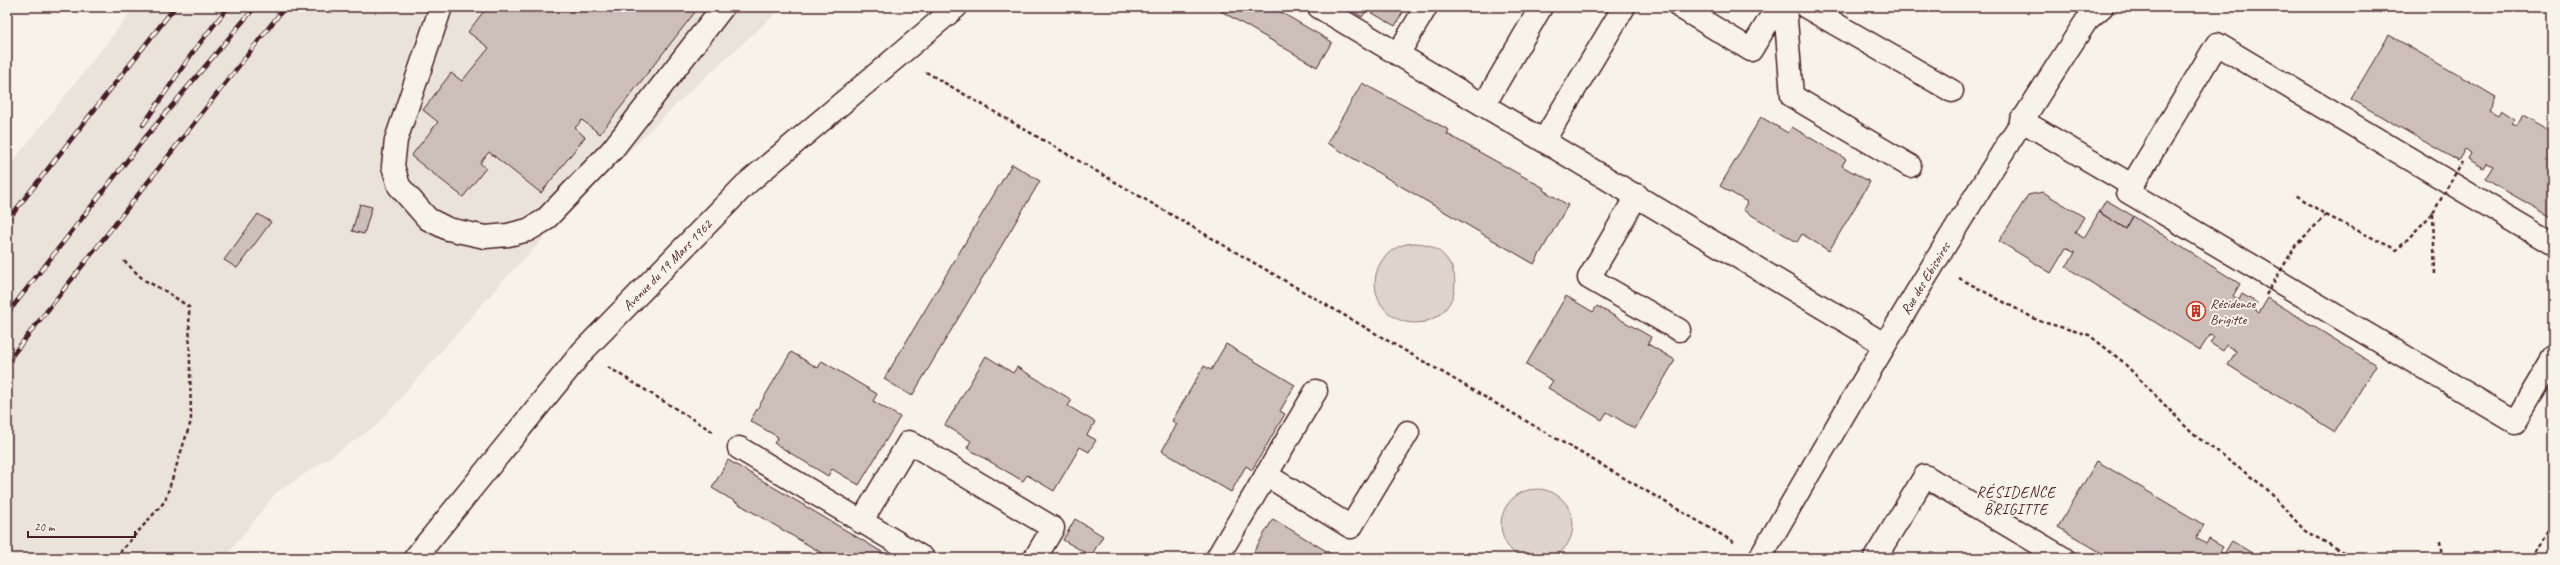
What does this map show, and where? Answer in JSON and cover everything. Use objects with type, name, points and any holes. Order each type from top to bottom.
[{"type":"main road","points":[[441,7],[396,140],[393,166],[399,186],[428,219],[448,229],[485,237],[508,235],[528,230],[545,220],[612,150],[723,7]]},
{"type":"main road","name":"Avenue du 19 Mars 1962","points":[[415,558],[583,351],[746,185],[897,55],[956,7]]},
{"type":"main road","points":[[1318,7],[1637,195],[1884,344]]},
{"type":"main road","points":[[1398,54],[1426,7]]},
{"type":"main road","points":[[1484,105],[1541,7]]},
{"type":"main road","points":[[1544,140],[1624,7]]},
{"type":"main road","points":[[1680,7],[1751,50],[1777,7]]},
{"type":"main road","points":[[1785,7],[1792,96],[1910,166]]},
{"type":"main road","points":[[1806,7],[1952,91]]},
{"type":"main road","name":"Rue des Ebisoires","points":[[1760,558],[1884,344],[2022,120],[2087,20],[2102,7]]},
{"type":"main road","points":[[2553,244],[2217,44],[2128,192],[2271,288],[2515,422],[2553,358]]},
{"type":"main road","points":[[2022,120],[2133,186]]},
{"type":"main road","points":[[1637,195],[1589,278],[1679,330]]},
{"type":"main road","points":[[1217,558],[1316,391]]},
{"type":"main road","points":[[1266,476],[1351,527],[1408,432]]},
{"type":"main road","points":[[861,522],[909,442],[1053,528],[1035,558]]},
{"type":"main road","points":[[739,448],[923,558]]},
{"type":"main road","points":[[1875,558],[1925,476],[2063,558]]},
{"type":"path","points":[[897,55],[1738,544]]},
{"type":"path","points":[[2296,195],[2326,214],[2398,250],[2433,213],[2449,182],[2462,162]]},
{"type":"path","points":[[2433,213],[2435,275]]},
{"type":"path","points":[[2271,288],[2295,246],[2326,214]]},
{"type":"path","points":[[115,558],[165,501],[191,421],[189,307],[144,280],[124,261]]},
{"type":"path","points":[[1934,264],[2039,321],[2089,336],[2122,361],[2193,434],[2266,488],[2305,531],[2354,558]]},
{"type":"path","points":[[583,351],[739,448]]},
{"type":"path","points":[[2532,558],[2553,521]]},
{"type":"path","points":[[2440,541],[2442,558]]},
{"type":"shaded area","points":[[135,7],[783,7],[690,91],[620,160],[508,275],[376,426],[275,494],[225,558],[7,558],[7,169]]},
{"type":"shaded area","points":[[1407,243],[1423,243],[1444,254],[1455,275],[1455,291],[1444,312],[1423,323],[1407,323],[1393,317],[1386,312],[1381,305],[1375,291],[1375,275],[1381,261],[1386,254],[1393,249]]},
{"type":"shaded area","points":[[1530,489],[1544,489],[1551,491],[1563,499],[1571,511],[1573,525],[1571,539],[1563,551],[1551,559],[1544,561],[1530,561],[1523,559],[1511,551],[1503,539],[1501,532],[1501,518],[1503,511],[1511,499],[1523,491]]},
{"type":"building","points":[[487,7],[699,7],[600,134],[582,120],[575,128],[585,137],[541,193],[489,152],[480,163],[486,168],[463,197],[411,156],[438,122],[423,110],[451,73],[462,81],[489,48],[468,32]]},
{"type":"building","points":[[1214,7],[1272,7],[1332,42],[1317,67]]},
{"type":"building","points":[[1346,7],[1406,7],[1395,26],[1367,10],[1362,17]]},
{"type":"building","points":[[2389,35],[2496,97],[2489,110],[2498,115],[2501,110],[2515,119],[2512,124],[2517,126],[2523,115],[2553,132],[2553,218],[2485,179],[2493,166],[2487,163],[2484,168],[2468,159],[2471,153],[2465,149],[2458,161],[2351,99]]},
{"type":"building","points":[[1362,83],[1449,130],[1447,134],[1544,188],[1543,190],[1568,205],[1534,264],[1327,143]]},
{"type":"building","points":[[1761,117],[1788,133],[1792,127],[1846,159],[1842,166],[1870,182],[1829,251],[1802,234],[1797,242],[1743,210],[1747,202],[1720,186]]},
{"type":"building","points":[[1012,164],[1040,181],[912,396],[884,379]]},
{"type":"building","name":"Résidence Brigitte","points":[[2043,192],[2084,217],[2075,233],[2084,238],[2099,212],[2126,229],[2133,216],[2240,284],[2233,296],[2239,300],[2242,294],[2257,303],[2254,309],[2259,313],[2268,298],[2376,365],[2335,432],[2228,365],[2236,351],[2226,345],[2223,351],[2210,343],[2214,337],[2210,335],[2200,350],[2066,267],[2075,253],[2066,248],[2051,273],[1999,241],[2028,195]]},
{"type":"building","points":[[2106,200],[2133,216],[2126,229],[2099,212]]},
{"type":"building","points":[[360,204],[372,207],[364,234],[352,231]]},
{"type":"building","points":[[258,214],[271,222],[237,268],[224,260]]},
{"type":"building","points":[[1566,296],[1593,312],[1597,306],[1651,337],[1648,344],[1675,360],[1635,429],[1607,412],[1602,420],[1548,388],[1553,381],[1526,365]]},
{"type":"building","points":[[1226,344],[1295,385],[1280,411],[1285,414],[1252,470],[1246,466],[1231,492],[1162,451],[1177,424],[1172,421],[1204,366],[1211,370]]},
{"type":"building","points":[[791,352],[818,368],[822,361],[877,394],[873,401],[900,417],[859,485],[832,469],[828,476],[774,443],[778,437],[750,421]]},
{"type":"building","points":[[986,356],[1013,373],[1017,367],[1072,400],[1068,406],[1095,422],[1087,435],[1096,440],[1089,452],[1080,447],[1054,491],[1027,475],[1023,481],[967,448],[971,441],[945,425]]},
{"type":"building","points":[[728,460],[892,558],[830,558],[712,488]]},
{"type":"building","name":"Résidence Brigitte","points":[[2097,461],[2204,525],[2196,538],[2206,544],[2209,539],[2223,547],[2220,552],[2224,554],[2232,541],[2260,558],[2110,558],[2058,527]]},
{"type":"building","points":[[1075,519],[1103,536],[1091,556],[1063,540]]},
{"type":"building","points":[[1273,519],[1338,558],[1250,558]]},
{"type":"railway","points":[[7,221],[175,7]]},
{"type":"railway","points":[[143,125],[193,52],[228,7]]},
{"type":"railway","points":[[7,314],[144,139],[255,7]]},
{"type":"railway","points":[[7,362],[285,7]]},
{"type":"place","name":"Résidence Brigitte","points":[[2196,311]]},
{"type":"district","name":"RÉSIDENCE BRIGITTE","points":[[2016,500]]}]
